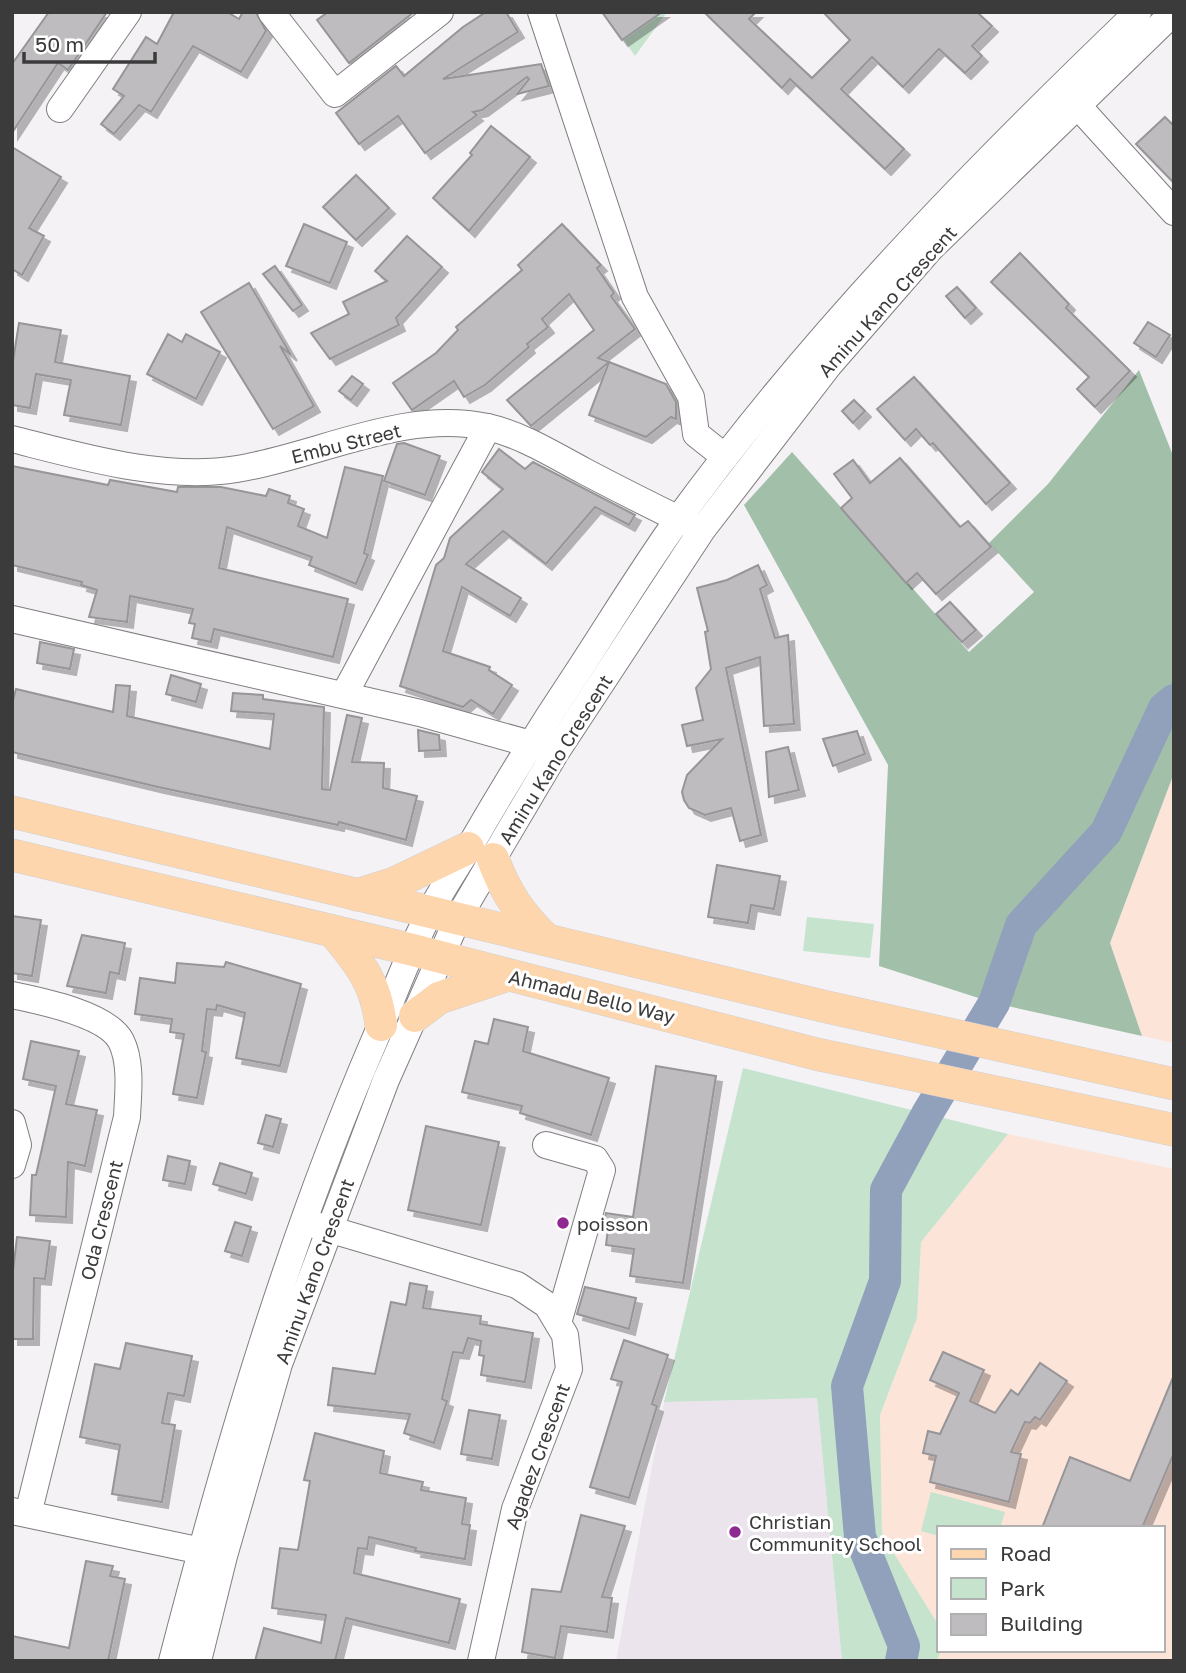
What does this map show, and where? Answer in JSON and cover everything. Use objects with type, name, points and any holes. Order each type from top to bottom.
[{"type":"main road","points":[[12,813],[827,1007],[1174,1084]]},
{"type":"main road","points":[[356,895],[481,854],[526,920],[547,940]]},
{"type":"main road","name":"Ahmadu Bello Way","points":[[12,855],[427,954],[816,1054],[1168,1129]]},
{"type":"main road","points":[[333,931],[364,968],[377,996],[381,1025]]},
{"type":"main road","points":[[415,1016],[439,998],[508,975]]},
{"type":"street","points":[[60,108],[128,12]]},
{"type":"street","points":[[271,12],[335,94],[440,12]]},
{"type":"street","points":[[541,12],[635,297],[691,397],[695,434],[725,457]]},
{"type":"street","name":"Aminu Kano Crescent","points":[[198,1661],[212,1553],[256,1358],[302,1222],[381,1025],[427,954],[444,916],[481,854],[556,752],[690,524],[725,457],[809,354],[915,233],[976,168],[1138,12]]},
{"type":"street","name":"Aminu Kano Crescent","points":[[481,854],[531,742],[690,524],[930,249],[1174,12]]},
{"type":"street","points":[[1077,105],[1174,212]]},
{"type":"street","name":"Embu Street","points":[[12,439],[108,464],[173,470],[234,470],[288,459],[390,430],[450,424],[488,427],[543,449],[690,524]]},
{"type":"street","points":[[344,695],[488,427]]},
{"type":"street","points":[[12,619],[344,695],[531,742],[556,752]]},
{"type":"street","name":"Aminu Kano Crescent","points":[[172,1661],[279,1364],[386,1080],[415,1016],[427,954]]},
{"type":"street","name":"Oda Crescent","points":[[12,996],[101,1021],[121,1041],[129,1077],[127,1117],[20,1513]]},
{"type":"street","points":[[12,1123],[18,1145],[12,1165]]},
{"type":"street","points":[[546,1145],[595,1159],[602,1170],[558,1323]]},
{"type":"street","name":"Agadez Crescent","points":[[302,1222],[517,1285],[547,1305],[565,1335],[569,1369],[515,1509],[481,1661]]},
{"type":"street","points":[[20,1513],[212,1553]]},
{"type":"shaded area","points":[[1174,773],[1174,1043],[1142,1036],[1110,943]]},
{"type":"shaded area","points":[[1008,1134],[1174,1169],[1174,1661],[937,1661],[940,1652],[1165,1652],[1165,1526],[937,1526],[937,1623],[882,1535],[880,1415],[917,1318],[921,1242]]},
{"type":"shaded area","name":"Christian Community School","points":[[817,1398],[842,1661],[616,1661],[664,1402]]},
{"type":"green space","points":[[605,12],[667,12],[635,56]]},
{"type":"green space","points":[[1139,370],[1174,458],[1174,773],[1110,943],[1142,1036],[994,1003],[879,966],[888,765],[744,505],[792,452],[969,652],[1034,592],[989,543],[1048,484]]},
{"type":"green space","points":[[807,917],[874,924],[870,958],[803,951]]},
{"type":"green space","points":[[743,1068],[1008,1134],[921,1242],[917,1318],[880,1415],[882,1534],[937,1623],[937,1652],[940,1652],[937,1661],[842,1661],[817,1398],[664,1402]]},
{"type":"green space","points":[[931,1492],[1005,1512],[1001,1526],[937,1526],[937,1535],[921,1531]]},
{"type":"building","points":[[49,12],[107,12],[68,70],[58,63],[12,133],[12,64]]},
{"type":"building","points":[[174,12],[227,12],[239,19],[243,12],[256,12],[266,31],[241,72],[193,46],[151,112],[139,105],[114,134],[101,124],[124,96],[113,89],[146,37],[157,44]]},
{"type":"building","points":[[328,12],[414,12],[349,63],[317,20]]},
{"type":"building","points":[[486,12],[506,12],[518,32],[443,79],[541,64],[549,86],[517,94],[529,79],[527,77],[482,110],[473,112],[477,115],[425,153],[398,116],[359,144],[336,113],[396,66],[404,76],[463,27]]},
{"type":"building","points":[[602,12],[662,12],[622,40]]},
{"type":"building","points":[[704,12],[756,12],[749,19],[812,78],[850,40],[823,12],[977,12],[992,26],[972,46],[982,56],[965,73],[939,49],[903,87],[872,57],[841,89],[904,149],[885,169],[790,79],[782,88]]},
{"type":"building","points":[[1165,117],[1174,126],[1174,183],[1136,144]]},
{"type":"building","points":[[491,126],[530,157],[469,231],[433,198],[472,155],[470,153]]},
{"type":"building","points":[[12,147],[61,177],[29,228],[44,236],[22,275],[12,269]]},
{"type":"building","points":[[356,175],[389,208],[356,240],[323,207]]},
{"type":"building","points":[[304,224],[347,242],[330,283],[286,266]]},
{"type":"building","points":[[562,224],[601,265],[597,268],[614,293],[611,296],[635,329],[598,358],[609,362],[531,426],[507,400],[594,330],[569,294],[542,319],[548,327],[485,385],[464,397],[454,381],[412,410],[393,383],[436,353],[458,330],[456,327],[522,270],[518,265]]},
{"type":"building","points":[[407,236],[442,267],[396,318],[399,325],[330,359],[311,333],[349,314],[343,302],[387,281],[375,271]]},
{"type":"building","points":[[1020,253],[1069,304],[1066,308],[1130,371],[1095,407],[1077,389],[1089,377],[991,282]]},
{"type":"building","points":[[275,266],[302,305],[293,311],[263,274]]},
{"type":"building","points":[[249,283],[291,355],[280,346],[314,406],[273,429],[201,312]]},
{"type":"building","points":[[957,287],[976,308],[965,318],[946,296]]},
{"type":"building","points":[[1148,322],[1170,335],[1156,357],[1134,343]]},
{"type":"building","points":[[19,323],[61,330],[55,362],[130,376],[121,425],[64,415],[71,380],[36,374],[30,408],[12,405],[12,367]]},
{"type":"building","points":[[168,334],[182,342],[186,334],[220,352],[196,399],[147,374]]},
{"type":"building","points":[[609,362],[666,384],[676,402],[676,419],[671,417],[646,437],[589,415]]},
{"type":"building","points":[[352,376],[363,384],[351,400],[339,391]]},
{"type":"building","points":[[914,377],[1010,483],[986,504],[933,443],[930,445],[916,429],[905,440],[877,409]]},
{"type":"building","points":[[854,400],[865,411],[853,423],[842,411]]},
{"type":"building","points":[[404,443],[440,456],[425,495],[384,481],[397,444]]},
{"type":"building","points":[[499,449],[525,469],[533,462],[635,515],[629,525],[595,507],[546,564],[503,531],[466,564],[521,598],[510,616],[462,587],[443,651],[490,667],[489,670],[512,685],[493,714],[471,700],[463,707],[400,686],[436,565],[444,558],[450,538],[503,489],[482,472]]},
{"type":"building","points":[[900,458],[960,527],[968,521],[991,547],[936,594],[917,573],[906,583],[841,508],[852,498],[834,474],[853,460],[870,483]]},
{"type":"building","points":[[12,466],[108,485],[110,480],[177,492],[178,487],[221,487],[266,496],[269,489],[290,496],[288,503],[304,509],[298,526],[327,538],[345,467],[383,476],[364,553],[368,555],[356,584],[309,565],[312,557],[227,527],[219,568],[348,599],[333,657],[214,629],[211,642],[192,638],[195,624],[189,623],[193,609],[130,596],[127,622],[89,617],[97,590],[81,585],[82,582],[12,565]]},
{"type":"building","points":[[758,565],[767,585],[760,589],[775,638],[788,635],[794,724],[764,726],[760,657],[726,668],[761,835],[740,841],[731,808],[705,815],[689,808],[684,800],[682,792],[687,775],[722,739],[687,746],[682,725],[703,720],[696,688],[711,669],[705,632],[708,631],[697,588],[727,580]]},
{"type":"building","points":[[950,602],[976,630],[962,642],[936,614]]},
{"type":"building","points":[[40,642],[74,649],[70,669],[37,663]]},
{"type":"building","points":[[171,675],[201,684],[196,702],[166,694]]},
{"type":"building","points":[[116,685],[130,686],[127,716],[270,749],[274,714],[231,711],[233,693],[263,695],[263,699],[324,707],[322,789],[330,790],[347,715],[362,718],[352,762],[384,763],[383,788],[417,796],[406,840],[339,822],[338,825],[158,787],[12,752],[12,704],[16,689],[113,712]]},
{"type":"building","points":[[418,730],[439,735],[440,750],[419,751]]},
{"type":"building","points":[[857,731],[865,754],[833,766],[823,739]]},
{"type":"building","points":[[788,747],[799,790],[769,797],[766,752]]},
{"type":"building","points":[[717,865],[780,876],[774,909],[751,905],[748,923],[708,917]]},
{"type":"building","points":[[12,916],[41,920],[32,976],[12,973]]},
{"type":"building","points":[[82,935],[125,943],[119,974],[110,972],[106,993],[67,986]]},
{"type":"building","points":[[226,962],[301,984],[280,1066],[236,1058],[245,1013],[217,1005],[216,1010],[207,1009],[202,1051],[206,1052],[197,1098],[173,1094],[184,1034],[170,1032],[172,1019],[135,1014],[140,978],[175,983],[177,963],[224,967]]},
{"type":"building","points":[[494,1019],[528,1027],[523,1051],[609,1078],[591,1135],[520,1113],[522,1106],[462,1092],[475,1041],[488,1044]]},
{"type":"building","points":[[31,1041],[79,1051],[66,1104],[97,1110],[85,1166],[68,1162],[66,1217],[30,1215],[32,1175],[36,1175],[56,1086],[23,1079]]},
{"type":"building","points":[[656,1066],[716,1076],[683,1283],[630,1276],[634,1249],[606,1245],[608,1229],[602,1228],[606,1213],[633,1217]]},
{"type":"building","points":[[266,1115],[281,1119],[273,1147],[258,1143]]},
{"type":"building","points":[[426,1126],[499,1142],[481,1225],[408,1210]]},
{"type":"building","points":[[168,1156],[190,1161],[185,1184],[163,1180]]},
{"type":"building","points":[[220,1163],[252,1173],[246,1194],[213,1184]]},
{"type":"building","points":[[235,1222],[251,1227],[242,1256],[225,1251]]},
{"type":"building","points":[[17,1237],[50,1241],[45,1279],[34,1278],[33,1339],[12,1339],[12,1279]]},
{"type":"building","points":[[410,1283],[427,1286],[423,1308],[481,1316],[480,1324],[533,1333],[525,1382],[481,1375],[484,1356],[479,1355],[481,1341],[468,1338],[463,1353],[453,1352],[442,1399],[447,1401],[434,1443],[404,1433],[410,1414],[328,1405],[333,1368],[375,1374],[391,1302],[406,1305]]},
{"type":"building","points":[[585,1287],[636,1298],[629,1329],[577,1314]]},
{"type":"building","points":[[624,1340],[668,1355],[652,1404],[657,1406],[629,1498],[590,1487],[622,1382],[611,1379]]},
{"type":"building","points":[[126,1343],[192,1356],[184,1396],[168,1393],[162,1423],[175,1425],[162,1502],[112,1494],[120,1445],[80,1437],[95,1364],[120,1369]]},
{"type":"building","points":[[943,1352],[984,1370],[970,1401],[995,1413],[1011,1390],[1018,1395],[1040,1363],[1067,1381],[1040,1420],[1035,1417],[1030,1423],[1025,1422],[1011,1452],[1021,1454],[1009,1502],[930,1482],[936,1456],[923,1453],[928,1431],[940,1434],[959,1393],[930,1380]]},
{"type":"building","points":[[1174,1375],[1174,1453],[1143,1526],[1043,1526],[1070,1457],[1130,1481]]},
{"type":"building","points":[[469,1410],[500,1415],[492,1459],[461,1454]]},
{"type":"building","points":[[315,1433],[384,1451],[380,1473],[423,1482],[421,1490],[466,1498],[462,1524],[470,1525],[465,1559],[415,1551],[416,1548],[369,1537],[367,1549],[358,1548],[354,1573],[460,1599],[449,1643],[346,1618],[335,1661],[255,1661],[264,1628],[321,1643],[326,1615],[272,1608],[280,1548],[298,1550],[310,1481],[304,1480]]},
{"type":"building","points":[[581,1515],[625,1526],[602,1597],[612,1598],[607,1632],[561,1626],[555,1658],[522,1652],[532,1589],[561,1592]]},
{"type":"building","points":[[86,1561],[113,1566],[110,1576],[125,1579],[108,1661],[12,1661],[12,1636],[69,1648]]},
{"type":"waterway","points":[[901,1661],[904,1646],[860,1537],[847,1386],[885,1281],[886,1190],[927,1114],[994,1003],[1021,925],[1106,832],[1164,708],[1174,700]]},
{"type":"place","name":"poisson","points":[[563,1223]]},
{"type":"place","name":"Christian Community School","points":[[735,1532]]}]
